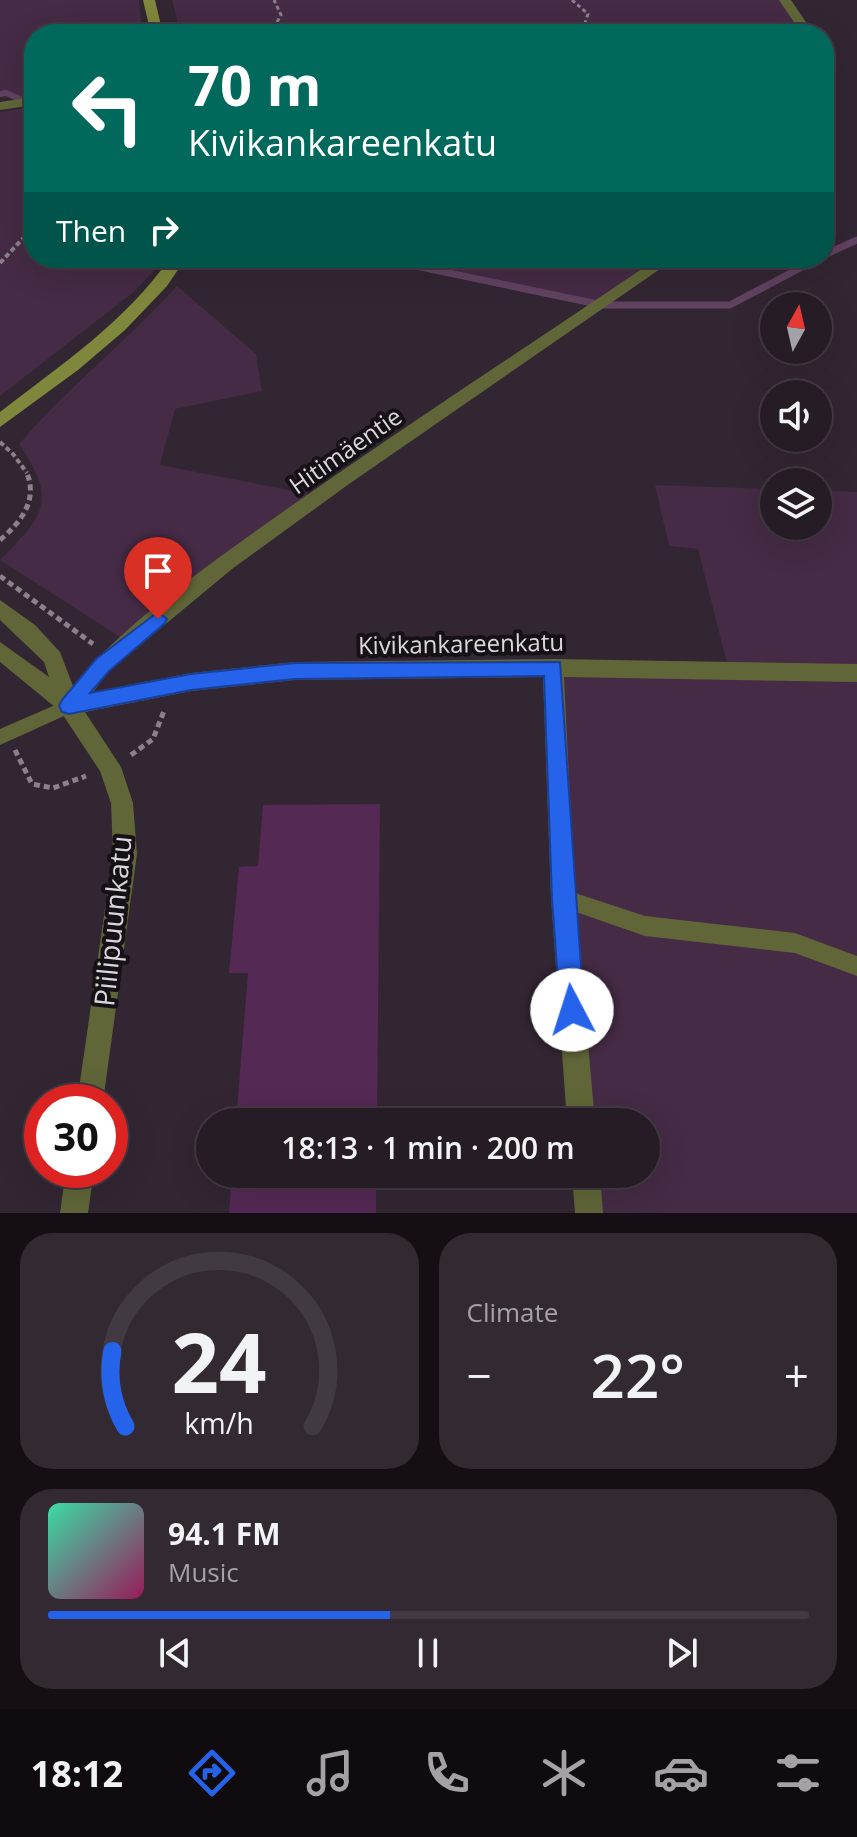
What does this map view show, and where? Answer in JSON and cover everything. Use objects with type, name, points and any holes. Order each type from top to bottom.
[{"type":"street","points":[[149,0],[155,24]]},
{"type":"street","points":[[785,0],[801,24]]},
{"type":"street","points":[[0,106],[24,102]]},
{"type":"street","points":[[0,421],[124,323],[157,289],[171,268]]},
{"type":"street","name":"Hitimäentie","points":[[69,706],[102,665],[225,564],[343,479],[653,268]]},
{"type":"street","points":[[0,608],[28,631],[53,658],[69,706]]},
{"type":"street","points":[[0,650],[69,706]]},
{"type":"street","points":[[553,668],[563,898],[580,1108]]},
{"type":"street","name":"Kivikankareenkatu","points":[[69,706],[191,682],[295,671],[553,668],[857,673]]},
{"type":"street","name":"Piilipuunkatu","points":[[69,706],[110,767],[122,803],[125,854],[93,1084]]},
{"type":"street","points":[[74,1213],[77,1188]]},
{"type":"street","points":[[587,1188],[589,1213]]},
{"type":"lane","points":[[0,737],[69,706]]},
{"type":"lane","points":[[563,898],[645,926],[795,943],[857,966]]},
{"type":"path","points":[[274,0],[281,15],[276,24]]},
{"type":"path","points":[[572,0],[588,14],[585,24]]},
{"type":"path","points":[[0,263],[24,237]]},
{"type":"path","points":[[0,442],[18,456],[31,482],[23,519],[0,540]]},
{"type":"shaded area","points":[[0,0],[139,0],[141,24],[24,24],[24,96],[0,94]]},
{"type":"shaded area","points":[[172,0],[784,0],[801,24],[178,24]]},
{"type":"shaded area","points":[[24,108],[24,268],[156,268],[135,291],[0,396],[0,112]]},
{"type":"shaded area","points":[[425,268],[651,268],[602,305]]},
{"type":"shaded area","points":[[177,286],[256,354],[262,391],[175,409],[160,465],[310,494],[120,637],[0,560],[27,531],[41,506],[39,480],[19,444]]},
{"type":"shaded area","points":[[655,485],[760,489],[760,540],[832,540],[832,491],[857,492],[857,1213],[589,1213],[587,1188],[660,1188],[660,1108],[580,1108],[553,668],[729,671],[698,549],[669,546]]},
{"type":"building","points":[[380,804],[377,1108],[237,1108],[248,973],[229,973],[239,867],[258,866],[263,805]]},
{"type":"building","points":[[231,1188],[376,1188],[376,1213],[229,1213]]},
{"type":"waterway","points":[[0,94],[6,93],[24,101]]},
{"type":"waterway","points":[[834,250],[857,240]]},
{"type":"waterway","points":[[425,268],[602,305],[730,305],[800,268]]},
{"type":"route","points":[[158,619],[102,665],[69,706],[191,682],[295,671],[553,668],[563,898],[572,1010]]}]
